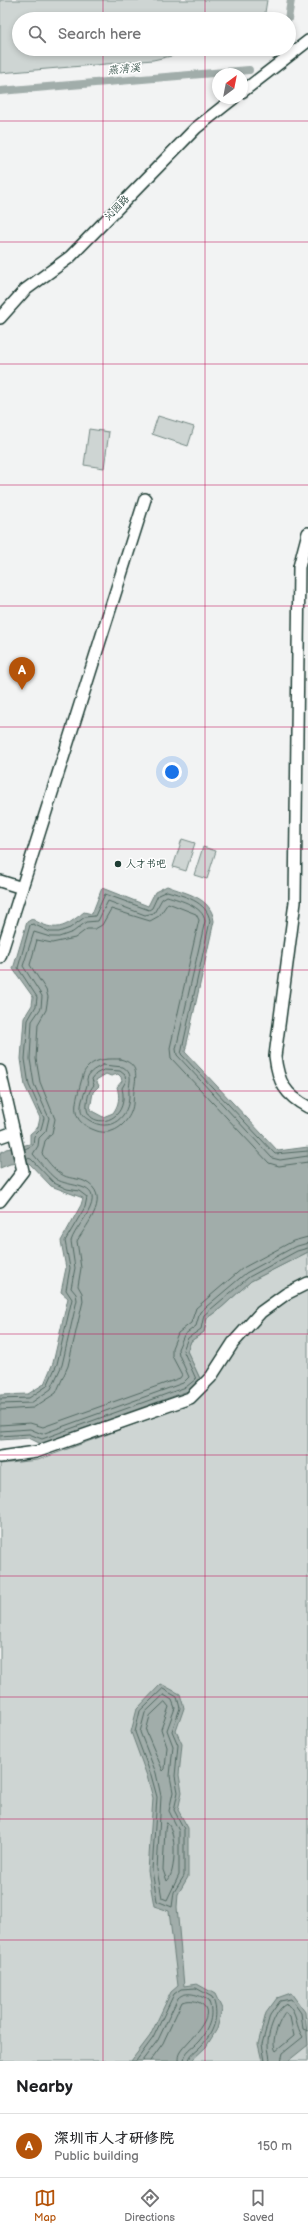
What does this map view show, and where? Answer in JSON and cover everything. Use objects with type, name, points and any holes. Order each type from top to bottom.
[{"type":"street","points":[[296,50],[308,41]]},
{"type":"street","points":[[248,87],[289,56]]},
{"type":"street","name":"沁园路","points":[[0,318],[25,290],[70,257],[196,128],[226,104]]},
{"type":"street","points":[[0,957],[145,499]]},
{"type":"street","points":[[308,532],[299,567],[295,902],[275,1056],[278,1075],[289,1095],[308,1107]]},
{"type":"street","points":[[0,881],[22,888]]},
{"type":"street","points":[[0,1071],[23,1171],[0,1201]]},
{"type":"street","points":[[0,1137],[14,1132]]},
{"type":"street","points":[[0,1457],[36,1452],[190,1398],[211,1377],[233,1342],[261,1312],[286,1294],[308,1283]]},
{"type":"shaded area","points":[[0,0],[267,0],[265,12],[12,12],[12,56],[171,56],[153,60],[0,73]]},
{"type":"shaded area","points":[[158,416],[194,427],[188,446],[152,434]]},
{"type":"shaded area","points":[[89,429],[109,432],[104,468],[84,465]]},
{"type":"shaded area","points":[[182,839],[195,843],[186,871],[173,867]]},
{"type":"shaded area","points":[[203,847],[216,851],[207,879],[194,875]]},
{"type":"shaded area","points":[[308,1252],[308,2061],[0,2061],[0,1464],[38,1460],[194,1402],[206,1391],[187,1351],[191,1341],[204,1332],[207,1318],[221,1308],[251,1281]]},
{"type":"water","points":[[167,886],[182,891],[203,901],[212,913],[214,921],[185,1052],[278,1151],[308,1147],[308,1252],[251,1281],[221,1308],[207,1318],[204,1332],[191,1341],[187,1351],[201,1381],[188,1391],[41,1444],[29,1438],[0,1440],[0,1395],[28,1394],[44,1384],[53,1363],[68,1298],[61,1292],[66,1268],[61,1241],[81,1205],[83,1198],[51,1186],[28,1162],[10,1164],[0,1168],[0,1153],[6,1149],[30,1144],[30,1134],[38,1127],[40,1118],[25,1086],[21,1059],[24,1018],[32,1005],[33,997],[13,969],[27,922],[32,919],[47,926],[60,927],[71,922],[84,912],[92,914],[102,888],[148,906],[155,892]],"holes":[[[106,1074],[111,1076],[118,1074],[122,1081],[117,1087],[117,1107],[113,1113],[103,1117],[90,1110],[93,1092],[99,1086],[96,1080]]]},
{"type":"water","points":[[161,1684],[180,1694],[184,1708],[176,1731],[182,1744],[179,1775],[182,1792],[178,1810],[188,1828],[188,1877],[178,1894],[177,1907],[184,1986],[197,1984],[215,1994],[222,2009],[217,2029],[206,2047],[191,2061],[131,2061],[150,2036],[171,1992],[178,1986],[169,1911],[154,1906],[148,1871],[153,1798],[147,1776],[131,1732],[137,1709]]},
{"type":"water","points":[[291,1993],[305,2012],[308,2045],[288,2061],[262,2061],[258,2044],[266,2013],[277,1998]]},
{"type":"waterway","points":[[289,12],[291,0]]},
{"type":"waterway","name":"燕清溪","points":[[0,91],[249,70]]},
{"type":"place","name":"深圳市人才研修院","points":[[22,690]]},
{"type":"place","name":"人才书吧","points":[[118,864]]}]
